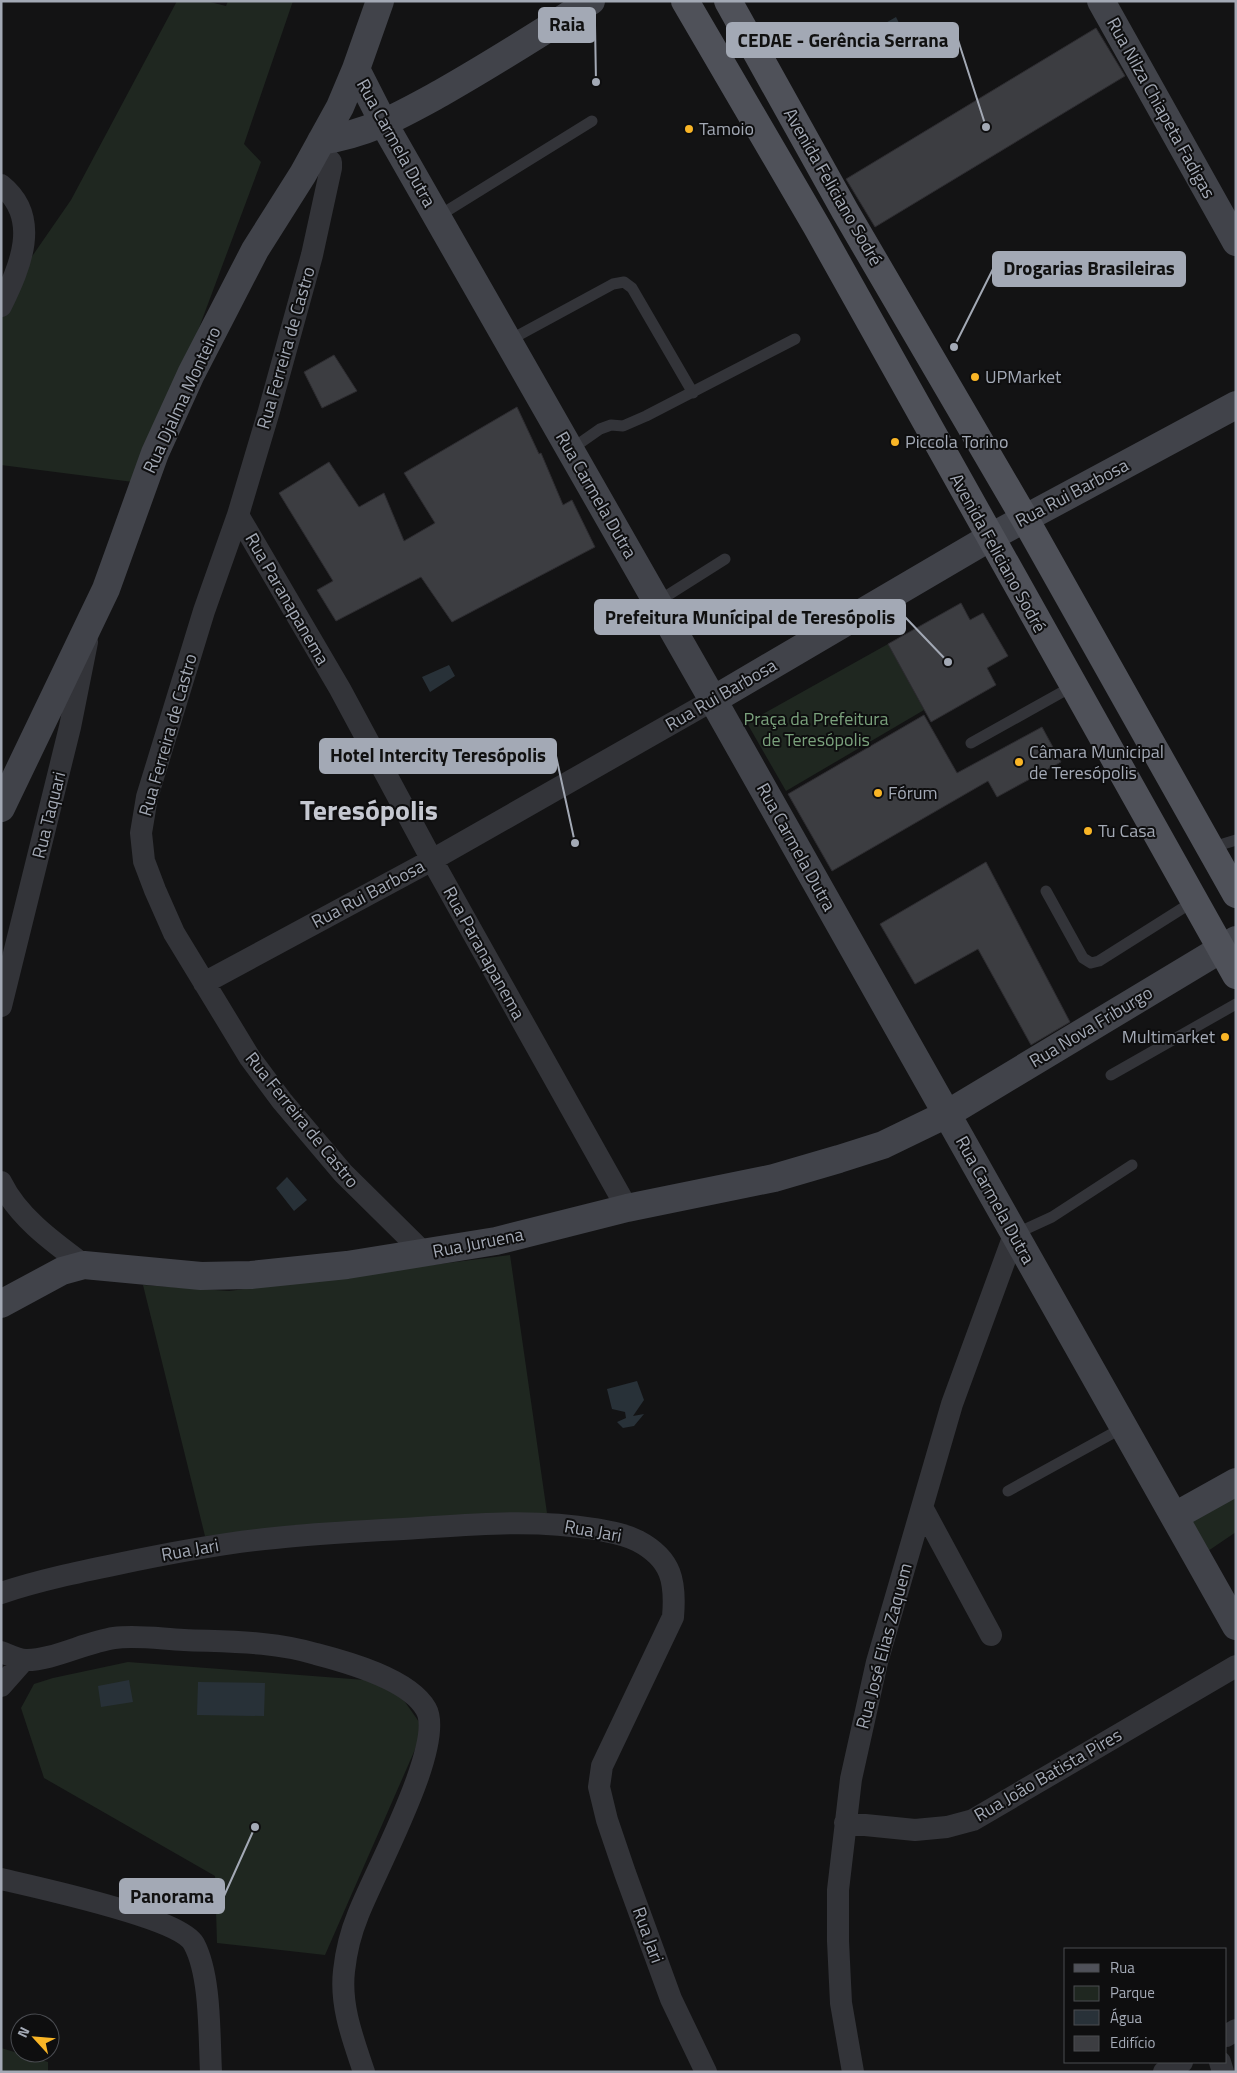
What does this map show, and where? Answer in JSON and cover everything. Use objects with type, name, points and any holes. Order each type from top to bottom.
[{"type":"main road","name":"Rua Djalma Monteiro","points":[[1,808],[106,589],[155,453],[191,374],[256,250],[317,150],[340,106],[356,69],[380,1]]},
{"type":"main road","points":[[317,150],[347,136],[384,124],[483,69],[591,1]]},
{"type":"main road","name":"Avenida Feliciano Sodré","points":[[685,1],[817,227],[989,538],[1194,901],[1228,944],[1236,975]]},
{"type":"main road","name":"Avenida Feliciano Sodré","points":[[728,1],[846,211],[1025,519],[1236,894]]},
{"type":"main road","name":"Rua Nilza Chiapeta Fadigas","points":[[1101,1],[1236,242]]},
{"type":"main road","name":"Rua Carmela Dutra","points":[[356,69],[384,124],[713,700],[1236,1626]]},
{"type":"main road","points":[[817,227],[846,211]]},
{"type":"main road","name":"Rua Rui Barbosa","points":[[713,700],[989,538],[1236,405]]},
{"type":"main road","name":"Rua Nova Friburgo","points":[[947,1114],[1228,944]]},
{"type":"main road","name":"Rua Juruena","points":[[1,1304],[62,1271],[84,1265],[201,1276],[251,1275],[347,1265],[425,1254],[505,1238],[627,1208],[732,1188],[840,1159],[883,1145],[947,1114]]},
{"type":"main road","points":[[1175,1516],[1236,1482]]},
{"type":"street","name":"Rua Ferreira de Castro","points":[[317,150],[322,157],[331,162],[331,168],[296,315],[238,515],[204,611],[147,797],[141,833],[144,861],[174,933],[250,1058],[282,1101],[343,1173],[425,1254]]},
{"type":"street","points":[[1,184],[17,201],[24,222],[24,248],[12,285],[1,306]]},
{"type":"street","name":"Rua Paranapanema","points":[[238,515],[340,689],[432,860],[627,1208]]},
{"type":"street","name":"Rua Taquari","points":[[1,1006],[70,727],[90,624]]},
{"type":"street","name":"Rua Rui Barbosa","points":[[204,983],[432,860],[713,700]]},
{"type":"street","points":[[1,1182],[22,1212],[64,1250],[84,1265]]},
{"type":"street","name":"Rua José Elias Zaquem","points":[[853,2072],[842,2004],[838,1941],[838,1890],[851,1779],[877,1662],[952,1404],[1014,1235]]},
{"type":"street","points":[[922,1509],[992,1635]]},
{"type":"street","name":"Rua Jari","points":[[1,1593],[72,1573],[201,1547],[274,1538],[445,1526],[517,1522],[580,1527],[620,1534],[638,1541],[652,1550],[666,1564],[672,1577],[675,1595],[672,1617],[602,1766],[599,1787],[619,1855],[671,1999],[706,2072]]},
{"type":"street","points":[[1,1652],[24,1660],[47,1656],[114,1638],[140,1637],[266,1644],[303,1650],[374,1672],[399,1684],[426,1709],[429,1719],[428,1747],[419,1775],[357,1916],[349,1941],[343,1972],[343,1999],[348,2024],[364,2072]]},
{"type":"street","points":[[1,1686],[24,1660]]},
{"type":"street","name":"Rua João Batista Pires","points":[[845,1823],[915,1830],[947,1827],[973,1820],[1236,1666]]},
{"type":"street","points":[[1,1879],[56,1892],[156,1921],[181,1932],[193,1942],[199,1955],[204,1977],[211,2072]]},
{"type":"street","points":[[1164,2072],[1180,2063]]},
{"type":"lane","points":[[438,217],[592,122]]},
{"type":"lane","points":[[508,341],[614,284],[624,282],[632,288],[693,393]]},
{"type":"lane","points":[[570,450],[600,429],[611,425],[623,426],[693,393],[795,339]]},
{"type":"lane","points":[[657,602],[725,559]]},
{"type":"lane","points":[[971,743],[1073,686]]},
{"type":"lane","points":[[1210,848],[1236,840]]},
{"type":"lane","points":[[1046,891],[1083,958],[1091,963],[1099,962],[1194,901]]},
{"type":"lane","points":[[1110,1075],[1236,1004]]},
{"type":"lane","points":[[1014,1235],[1052,1217],[1132,1165]]},
{"type":"lane","points":[[1008,1491],[1124,1427]]},
{"type":"green space","points":[[177,1],[206,1],[226,6],[228,1],[293,1],[244,144],[261,162],[141,483],[1,465],[1,309],[15,281],[71,200]]},
{"type":"green space","name":"Praça da Prefeitura de Teresópolis","points":[[888,644],[924,710],[786,791],[747,723]]},
{"type":"green space","points":[[510,1255],[547,1513],[205,1536],[143,1285],[229,1291]]},
{"type":"green space","points":[[1236,1493],[1236,1532],[1208,1551],[1189,1522]]},
{"type":"green space","points":[[128,1662],[391,1682],[424,1729],[325,1955],[217,1943],[215,1876],[44,1778],[21,1708],[34,1684],[53,1678]]},
{"type":"green space","points":[[1,2048],[10,2051],[10,2063],[48,2063],[48,2072],[1,2072]]},
{"type":"water","points":[[896,17],[908,41],[902,46],[893,33],[882,40],[875,29]]},
{"type":"water","points":[[449,665],[455,676],[430,692],[422,677]]},
{"type":"water","points":[[287,1177],[307,1200],[294,1211],[276,1188]]},
{"type":"water","points":[[637,1381],[644,1400],[633,1416],[644,1414],[634,1426],[623,1428],[617,1422],[626,1418],[625,1412],[612,1409],[607,1389]]},
{"type":"water","points":[[129,1680],[133,1702],[101,1707],[98,1686]]},
{"type":"water","points":[[198,1682],[265,1683],[264,1716],[197,1715]]},
{"type":"building","points":[[1096,28],[1125,76],[875,227],[846,179]]},
{"type":"building","points":[[334,355],[357,391],[322,408],[304,372]]},
{"type":"building","points":[[517,407],[539,454],[541,453],[563,505],[572,500],[595,547],[452,622],[421,577],[336,621],[317,590],[333,581],[279,493],[329,462],[359,507],[384,493],[404,541],[435,523],[404,473]]},
{"type":"building","points":[[961,603],[970,620],[983,613],[1008,656],[987,668],[996,685],[931,722],[888,644]]},
{"type":"building","name":"Fórum","points":[[924,715],[957,773],[1042,727],[1061,762],[997,797],[988,781],[832,871],[788,794]]},
{"type":"building","points":[[986,862],[1070,1022],[1031,1045],[978,949],[915,984],[880,924]]},
{"type":"place","name":"Raia","points":[[596,82]]},
{"type":"place","name":"CEDAE - Gerência Serrana","points":[[986,127]]},
{"type":"place","name":"Tamoio","points":[[689,129]]},
{"type":"place","name":"Drogarias Brasileiras","points":[[954,347]]},
{"type":"place","name":"UPMarket","points":[[975,377]]},
{"type":"place","name":"Piccola Torino","points":[[895,442]]},
{"type":"place","name":"Prefeitura Munícipal de Teresópolis","points":[[948,662]]},
{"type":"place","name":"Câmara Municipal de Teresópolis","points":[[1019,762]]},
{"type":"place","name":"Fórum","points":[[878,793]]},
{"type":"place","name":"Tu Casa","points":[[1088,831]]},
{"type":"place","name":"Hotel Intercity Teresópolis","points":[[575,843]]},
{"type":"place","name":"Multimarket","points":[[1225,1037]]},
{"type":"place","name":"Panorama","points":[[255,1827]]},
{"type":"district","name":"Teresópolis","points":[[369,810]]}]
